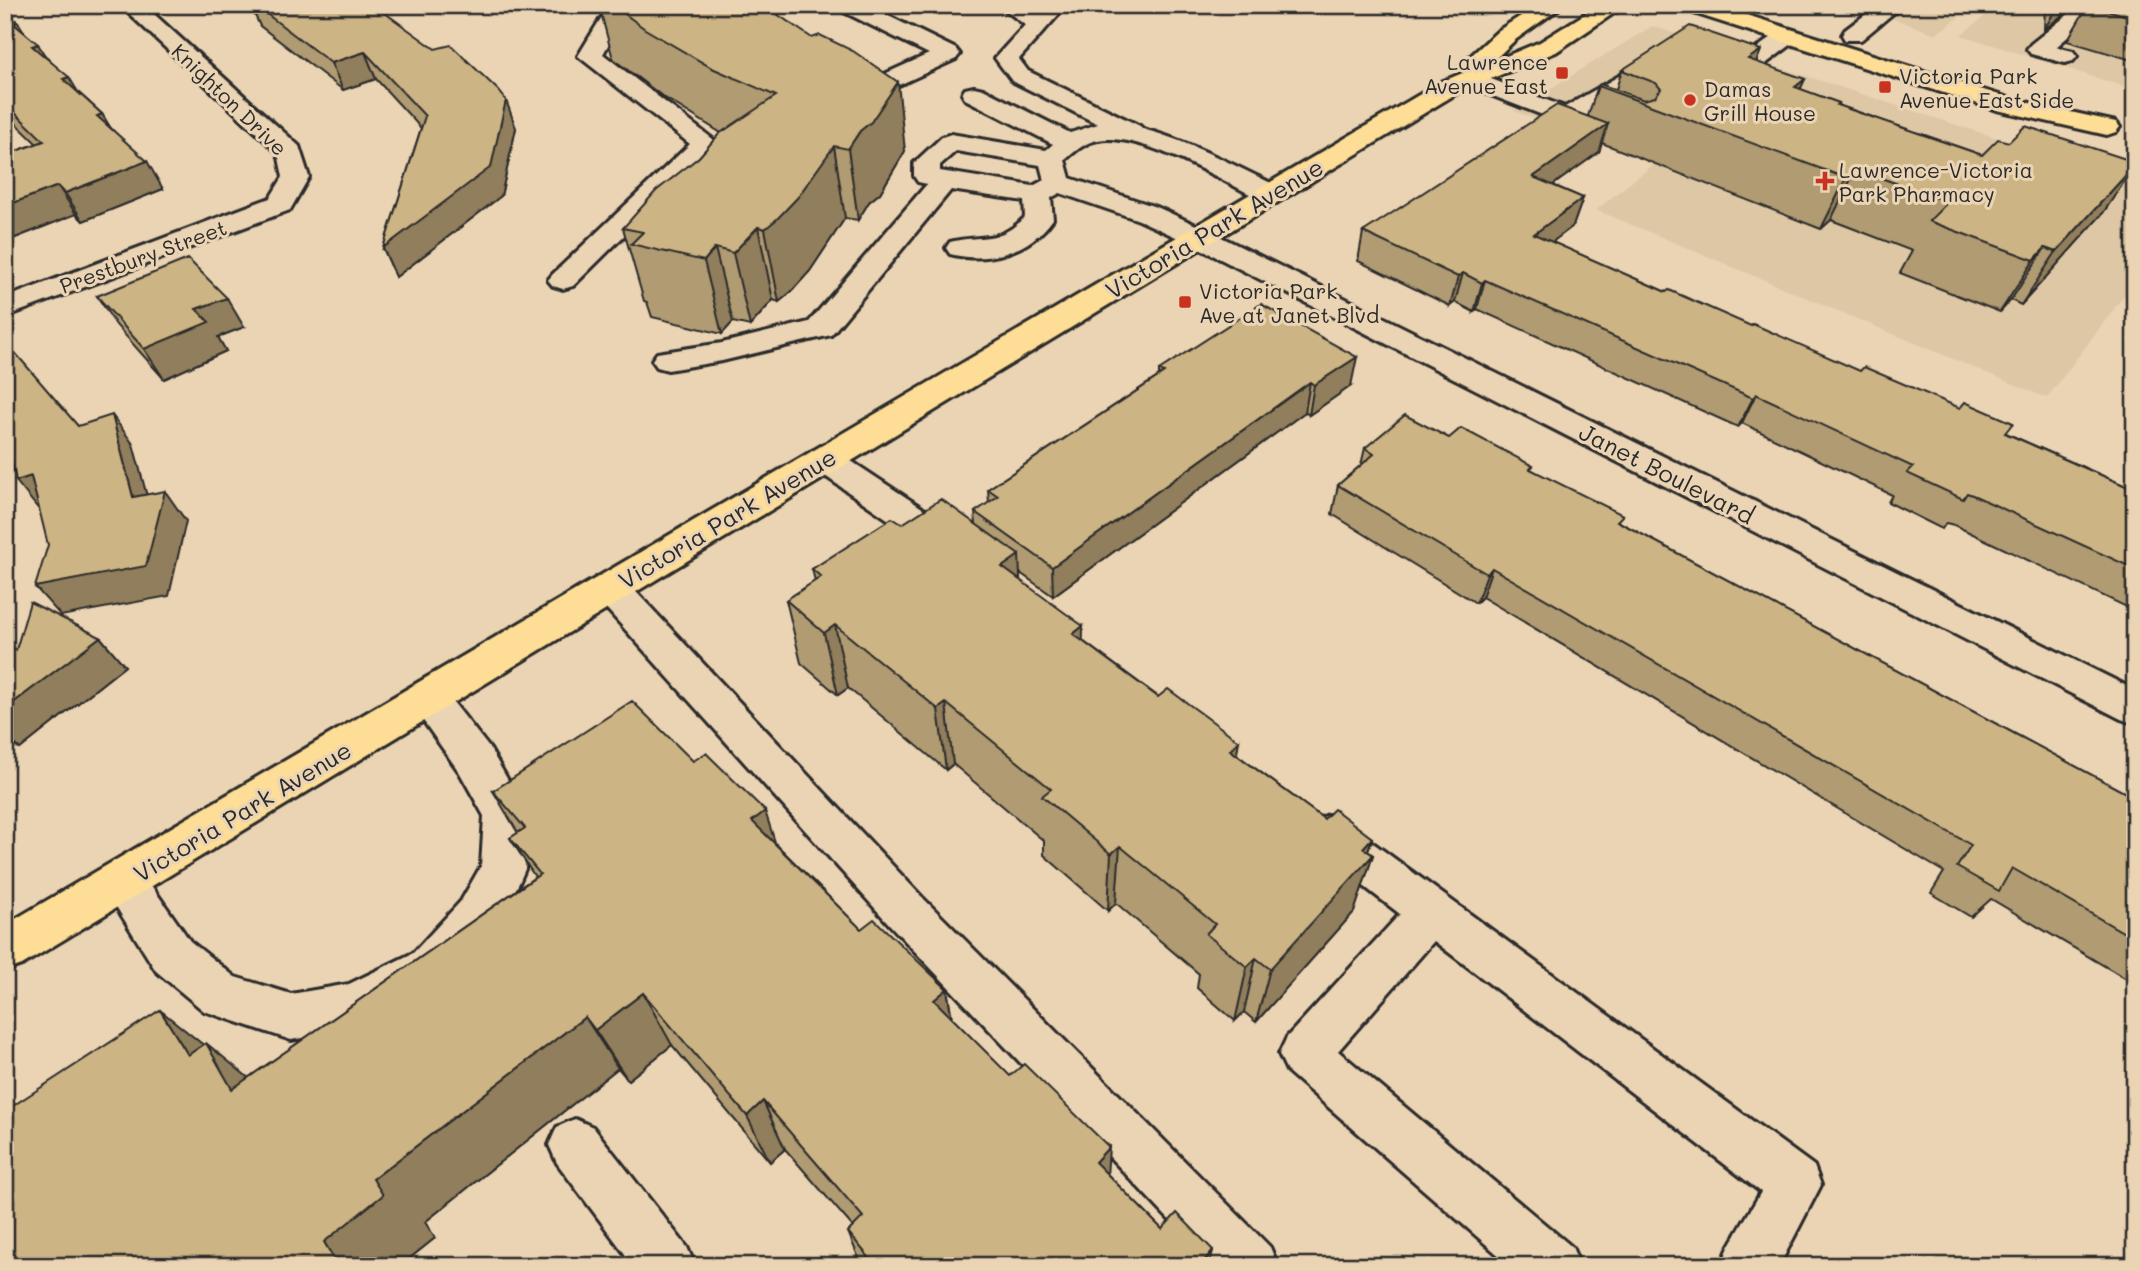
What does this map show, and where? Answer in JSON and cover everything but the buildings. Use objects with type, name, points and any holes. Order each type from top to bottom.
[{"type":"main road","name":"Victoria Park Avenue","points":[[1460,83],[1507,35],[1553,5]]},
{"type":"main road","name":"Victoria Park Avenue","points":[[5,950],[123,882],[824,459],[1460,83],[1548,47],[1615,5]]},
{"type":"main road","points":[[1692,5],[2006,105],[2117,130],[2025,94],[1761,5]]},
{"type":"street","name":"Knighton Drive","points":[[131,5],[290,151],[296,177],[280,204]]},
{"type":"street","points":[[563,279],[705,143],[590,56],[620,5]]},
{"type":"street","points":[[820,54],[879,85],[948,54],[848,5]]},
{"type":"street","points":[[1010,5],[1039,24]]},
{"type":"street","points":[[1056,5],[1007,58],[1020,76],[1133,132],[1271,194]]},
{"type":"street","points":[[1853,36],[1892,5]]},
{"type":"street","points":[[2065,56],[2039,49],[2094,5]]},
{"type":"street","points":[[1691,53],[1744,69],[1788,36]]},
{"type":"street","points":[[1568,116],[1659,62]]},
{"type":"street","points":[[1460,83],[1568,116],[1616,135]]},
{"type":"street","points":[[974,94],[1054,170]]},
{"type":"street","points":[[960,248],[992,248],[1023,237],[1039,219],[1054,170],[1098,132],[1133,132]]},
{"type":"street","points":[[951,142],[1054,170],[944,181],[927,176],[926,163],[951,142]]},
{"type":"street","name":"Janet Boulevard","points":[[1054,170],[1199,237],[2135,708]]},
{"type":"street","points":[[668,360],[722,352],[820,329],[944,181]]},
{"type":"street","name":"Prestbury Street","points":[[5,309],[280,204]]},
{"type":"street","points":[[824,459],[985,568]]},
{"type":"street","points":[[611,589],[906,911],[1251,1266]]},
{"type":"street","points":[[123,882],[173,956],[192,972],[221,995],[291,1017],[355,1006],[429,968],[477,916],[503,869],[506,815],[475,761],[428,699]]},
{"type":"street","points":[[1299,812],[1795,1185],[1748,1266]]},
{"type":"street","points":[[1430,913],[1304,1054],[1553,1266]]},
{"type":"street","points":[[575,1145],[668,1266]]},
{"type":"shaded area","points":[[1855,5],[1976,5],[1936,34]]},
{"type":"shaded area","points":[[1999,5],[2135,5],[2135,90],[1961,35]]},
{"type":"shaded area","points":[[1652,26],[2135,183],[2135,281],[2047,398],[1596,210],[1654,164],[1514,111]]},
{"type":"place","name":"Lawrence Avenue East","points":[[1562,73]]},
{"type":"place","name":"Victoria Park Avenue East Side","points":[[1885,87]]},
{"type":"place","name":"Damas Grill House","points":[[1690,100]]},
{"type":"place","name":"Lawrence-Victoria Park Pharmacy","points":[[1825,181]]},
{"type":"place","name":"Victoria Park Ave at Janet Blvd","points":[[1185,302]]}]
